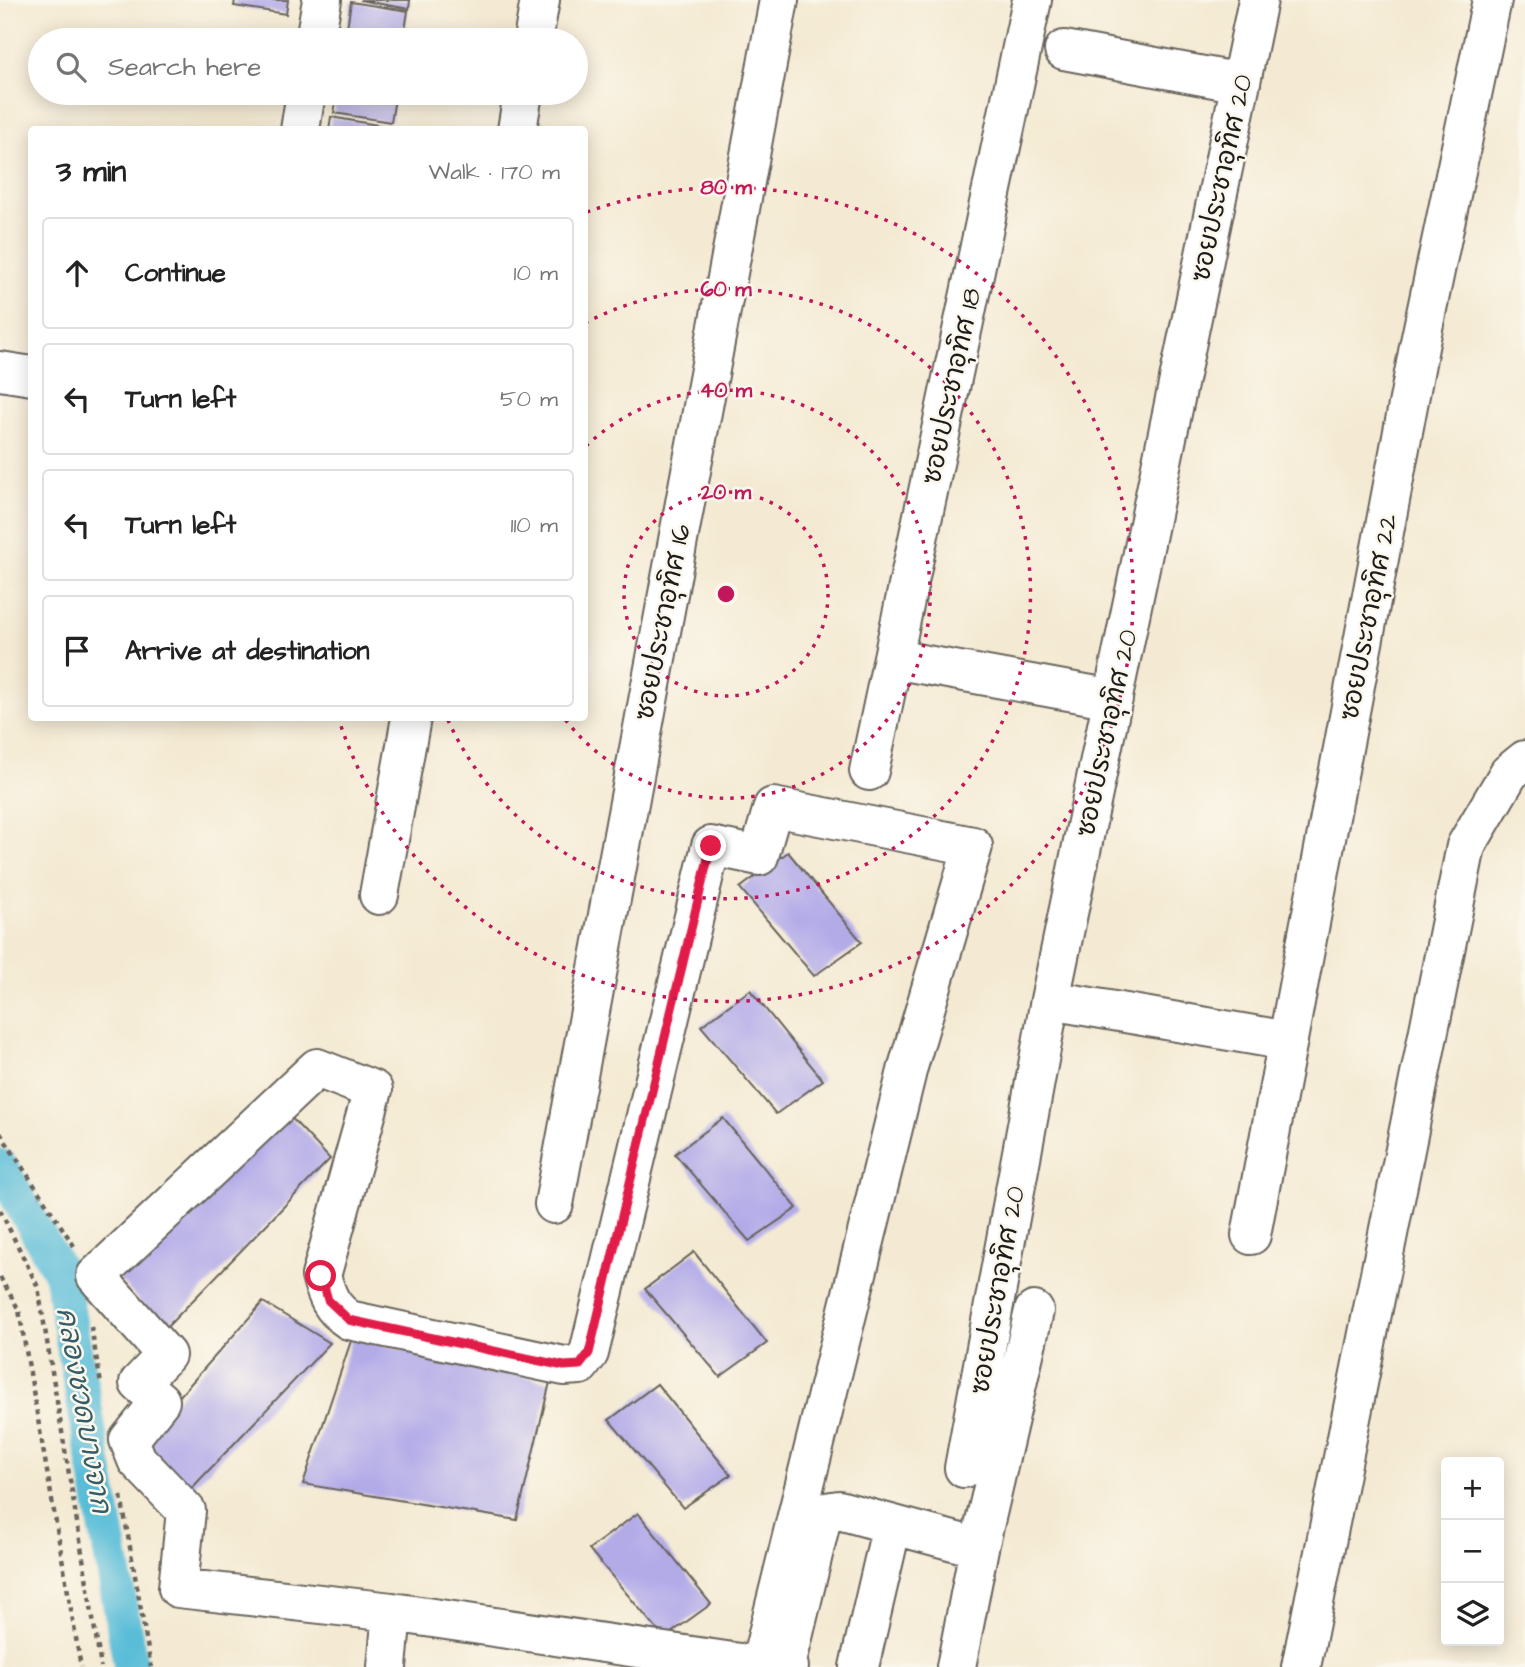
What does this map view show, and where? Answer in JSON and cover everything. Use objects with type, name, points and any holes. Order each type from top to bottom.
[{"type":"street","points":[[317,28],[322,0]]},
{"type":"street","points":[[535,28],[540,0]]},
{"type":"street","name":"ซอยประชาอุทิศ 16","points":[[554,1204],[779,0]]},
{"type":"street","name":"ซอยประชาอุทิศ 18","points":[[869,771],[1031,0]]},
{"type":"street","name":"ซอยประชาอุทิศ 20","points":[[964,1468],[1050,1000],[1258,0]]},
{"type":"street","name":"ซอยประชาอุทิศ 22","points":[[1251,1235],[1419,347],[1492,0]]},
{"type":"street","points":[[1064,50],[1241,83]]},
{"type":"street","points":[[301,126],[304,105]]},
{"type":"street","points":[[518,126],[521,105]]},
{"type":"street","points":[[0,371],[28,375]]},
{"type":"street","points":[[894,659],[1113,699]]},
{"type":"street","points":[[379,895],[410,721]]},
{"type":"street","points":[[1301,1667],[1466,846],[1509,773],[1525,760]]},
{"type":"street","points":[[774,807],[973,846],[908,1067],[760,1666],[392,1612],[178,1588],[186,1511],[137,1460],[130,1440],[160,1401],[139,1383],[166,1355],[96,1276],[317,1068],[373,1090],[321,1276],[328,1300],[337,1312],[349,1320],[564,1366],[580,1365],[589,1353],[711,846],[759,856],[774,807]]},
{"type":"street","points":[[1050,1000],[1288,1041]]},
{"type":"street","points":[[956,1667],[979,1548],[1034,1311]]},
{"type":"street","points":[[789,1667],[787,1661],[821,1521],[826,1512],[839,1510],[979,1548]]},
{"type":"street","points":[[859,1667],[892,1525]]},
{"type":"street","points":[[387,1667],[392,1612]]},
{"type":"path","points":[[0,1133],[73,1242],[76,1253]]},
{"type":"path","points":[[0,1210],[38,1287],[101,1667]]},
{"type":"path","points":[[0,1277],[19,1310],[81,1667]]},
{"type":"path","points":[[89,1318],[103,1398]]},
{"type":"path","points":[[120,1492],[151,1667]]},
{"type":"building","points":[[235,0],[288,0],[286,14],[234,6]]},
{"type":"building","points":[[360,0],[410,0],[409,9]]},
{"type":"building","points":[[351,2],[408,11],[405,28],[347,28]]},
{"type":"building","points":[[335,105],[394,105],[391,122],[334,113]]},
{"type":"building","points":[[331,117],[383,126],[330,126]]},
{"type":"building","points":[[788,852],[862,942],[814,976],[740,888]]},
{"type":"building","points":[[750,990],[823,1080],[776,1114],[701,1026]]},
{"type":"building","points":[[285,1111],[330,1159],[165,1329],[117,1277]]},
{"type":"building","points":[[723,1118],[797,1208],[749,1241],[675,1154]]},
{"type":"building","points":[[694,1252],[767,1343],[720,1377],[645,1289]]},
{"type":"building","points":[[263,1302],[330,1343],[189,1491],[139,1442]]},
{"type":"building","points":[[352,1338],[550,1382],[517,1520],[303,1484]]},
{"type":"building","points":[[657,1384],[731,1475],[683,1508],[609,1420]]},
{"type":"building","points":[[638,1513],[711,1604],[664,1638],[589,1549]]},
{"type":"waterway","name":"คลองชวดบางจาก","points":[[0,1166],[61,1274],[131,1667]]},
{"type":"route","points":[[321,1276],[328,1300],[337,1312],[349,1320],[564,1366],[580,1365],[589,1353],[711,846]]}]
